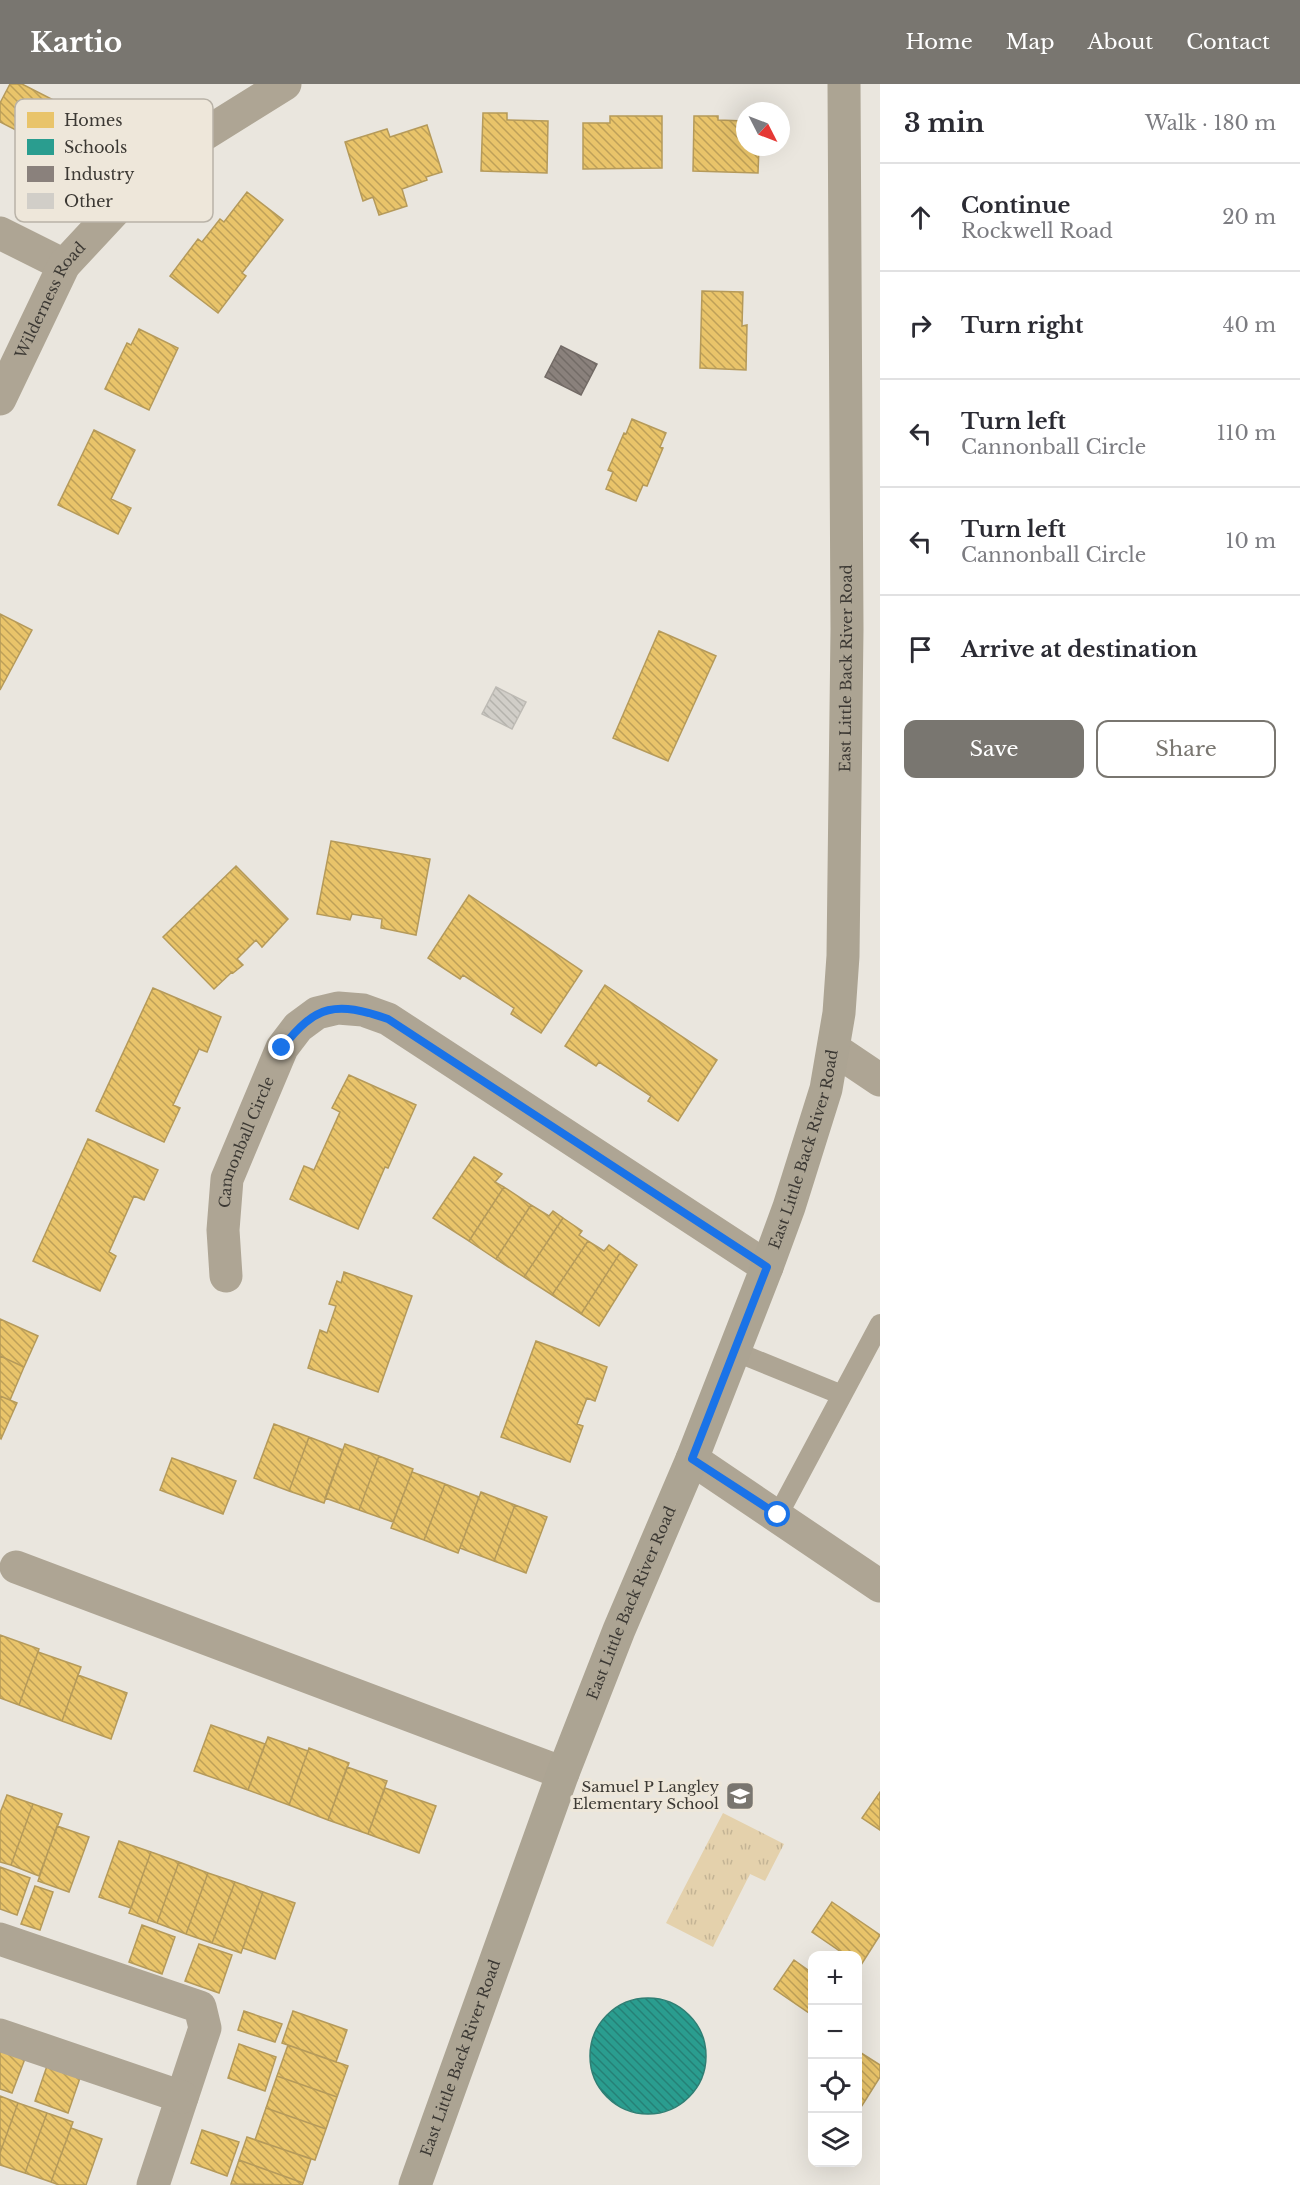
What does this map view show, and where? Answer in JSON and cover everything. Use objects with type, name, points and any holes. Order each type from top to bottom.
[{"type":"street","name":"Wilderness Road","points":[[213,129],[285,84]]},
{"type":"street","name":"East Little Back River Road","points":[[415,2185],[563,1773],[692,1459],[767,1267],[826,1089],[839,1013],[843,956],[847,664],[844,84]]},
{"type":"street","name":"Wilderness Road","points":[[0,399],[63,265],[103,222]]},
{"type":"street","points":[[0,233],[63,265]]},
{"type":"street","name":"Cannonball Circle","points":[[226,1276],[224,1230],[227,1179],[282,1048],[298,1027],[317,1013],[338,1008],[363,1010],[388,1019],[767,1267]]},
{"type":"street","points":[[834,1049],[880,1080]]},
{"type":"street","points":[[692,1459],[880,1586]]},
{"type":"street","points":[[16,1567],[563,1773]]},
{"type":"street","points":[[0,1939],[200,2007],[205,2028],[153,2185]]},
{"type":"street","points":[[0,2035],[182,2097]]},
{"type":"lane","points":[[778,1515],[880,1324]]},
{"type":"lane","points":[[735,1351],[842,1395]]},
{"type":"green space","points":[[723,1813],[784,1844],[765,1881],[750,1874],[713,1947],[666,1923]]},
{"type":"building: Homes","points":[[10,84],[22,84],[51,99],[15,99],[15,130],[0,122],[0,103]]},
{"type":"building: Homes","points":[[483,113],[507,113],[507,120],[548,121],[547,173],[481,171]]},
{"type":"building: Homes","points":[[610,116],[662,116],[662,168],[583,169],[583,123],[610,123]]},
{"type":"building: Homes","points":[[694,116],[718,116],[718,120],[736,121],[736,156],[759,156],[758,173],[693,171]]},
{"type":"building: Homes","points":[[427,125],[442,172],[402,189],[407,206],[379,215],[373,197],[363,201],[345,142],[387,129],[390,137]]},
{"type":"building: Homes","points":[[247,192],[283,220],[242,273],[246,276],[218,313],[170,276],[198,239],[202,242],[220,219],[224,222]]},
{"type":"building: Homes","points":[[702,291],[743,292],[742,326],[747,325],[746,370],[700,368]]},
{"type":"building: Homes","points":[[139,329],[178,348],[149,410],[105,389],[127,343],[131,345]]},
{"type":"building: Homes","points":[[632,419],[666,433],[660,447],[663,448],[647,486],[643,485],[636,501],[606,489],[613,472],[608,470]]},
{"type":"building: Homes","points":[[94,430],[135,450],[111,499],[131,508],[118,534],[58,505]]},
{"type":"building: Homes","points":[[0,614],[32,630],[0,690]]},
{"type":"building: Homes","points":[[659,631],[716,656],[668,761],[613,738]]},
{"type":"building: Homes","points":[[331,841],[430,859],[416,935],[381,928],[382,919],[352,914],[350,920],[317,914]]},
{"type":"building: Homes","points":[[236,866],[288,919],[262,947],[256,940],[237,959],[243,965],[214,989],[163,937]]},
{"type":"building: Homes","points":[[469,895],[582,971],[541,1033],[511,1014],[514,1008],[463,975],[460,979],[428,958]]},
{"type":"building: Homes","points":[[605,985],[717,1060],[678,1121],[648,1101],[651,1096],[599,1062],[596,1066],[565,1046]]},
{"type":"building: Homes","points":[[153,988],[221,1017],[207,1052],[199,1049],[173,1105],[180,1108],[164,1142],[96,1111]]},
{"type":"building: Homes","points":[[349,1075],[416,1105],[388,1168],[385,1167],[358,1229],[290,1199],[304,1166],[314,1170],[340,1112],[332,1108]]},
{"type":"building: Homes","points":[[88,1139],[158,1170],[144,1200],[134,1196],[109,1252],[116,1256],[100,1291],[33,1261]]},
{"type":"building: Homes","points":[[474,1157],[502,1174],[495,1182],[504,1187],[469,1241],[433,1218]]},
{"type":"building: Homes","points":[[504,1187],[531,1205],[496,1259],[469,1241]]},
{"type":"building: Homes","points":[[531,1205],[549,1216],[553,1211],[563,1218],[524,1277],[496,1259]]},
{"type":"building: Homes","points":[[563,1218],[582,1231],[579,1235],[588,1241],[552,1295],[524,1277]]},
{"type":"building: Homes","points":[[588,1241],[604,1251],[609,1245],[620,1253],[581,1314],[552,1295]]},
{"type":"building: Homes","points":[[620,1253],[637,1265],[599,1326],[581,1314]]},
{"type":"building: Homes","points":[[344,1272],[412,1296],[378,1392],[308,1368],[320,1330],[327,1333],[336,1306],[329,1304],[337,1281],[341,1283]]},
{"type":"building: Homes","points":[[0,1319],[38,1336],[24,1367],[0,1356]]},
{"type":"building: Homes","points":[[536,1341],[607,1367],[595,1401],[587,1398],[577,1424],[583,1426],[570,1462],[501,1437]]},
{"type":"building: Homes","points":[[0,1356],[24,1367],[10,1400],[0,1396]]},
{"type":"building: Homes","points":[[0,1396],[17,1403],[1,1439],[0,1438]]},
{"type":"building: Homes","points":[[274,1424],[309,1437],[289,1491],[254,1478]]},
{"type":"building: Homes","points":[[309,1437],[343,1450],[324,1503],[289,1491]]},
{"type":"building: Homes","points":[[345,1444],[379,1456],[359,1510],[325,1498]]},
{"type":"building: Homes","points":[[379,1456],[413,1469],[393,1522],[359,1510]]},
{"type":"building: Homes","points":[[172,1458],[236,1481],[223,1514],[160,1490]]},
{"type":"building: Homes","points":[[412,1472],[445,1484],[424,1540],[391,1528]]},
{"type":"building: Homes","points":[[445,1484],[479,1497],[458,1553],[424,1540]]},
{"type":"building: Homes","points":[[481,1492],[515,1505],[494,1561],[460,1548]]},
{"type":"building: Homes","points":[[515,1505],[547,1517],[526,1573],[494,1561]]},
{"type":"building: Homes","points":[[0,1635],[39,1649],[19,1705],[0,1698]]},
{"type":"building: Homes","points":[[38,1652],[81,1667],[62,1721],[19,1705]]},
{"type":"building: Homes","points":[[78,1675],[127,1693],[111,1739],[62,1721]]},
{"type":"building: Homes","points":[[211,1725],[265,1744],[248,1790],[194,1771]]},
{"type":"building: Homes","points":[[268,1737],[308,1751],[289,1805],[248,1790]]},
{"type":"building: Homes","points":[[309,1748],[349,1763],[328,1820],[289,1805]]},
{"type":"building: Homes","points":[[347,1767],[387,1781],[368,1834],[328,1820]]},
{"type":"building: Homes","points":[[385,1788],[436,1806],[419,1853],[368,1834]]},
{"type":"building: Homes","points":[[880,1792],[880,1830],[862,1818]]},
{"type":"building: Homes","points":[[7,1795],[33,1804],[11,1865],[0,1862],[0,1813]]},
{"type":"building: Homes","points":[[33,1804],[62,1814],[39,1876],[11,1865]]},
{"type":"building: Homes","points":[[57,1826],[89,1837],[69,1892],[38,1881]]},
{"type":"building: Homes","points":[[119,1841],[151,1852],[131,1908],[99,1897]]},
{"type":"building: Homes","points":[[151,1852],[179,1862],[157,1923],[129,1913]]},
{"type":"building: Homes","points":[[179,1862],[208,1873],[186,1934],[157,1923]]},
{"type":"building: Homes","points":[[0,1867],[30,1878],[17,1915],[0,1909]]},
{"type":"building: Homes","points":[[208,1873],[235,1882],[212,1943],[186,1934]]},
{"type":"building: Homes","points":[[235,1882],[263,1892],[241,1953],[212,1943]]},
{"type":"building: Homes","points":[[35,1886],[53,1892],[40,1930],[21,1924]]},
{"type":"building: Homes","points":[[263,1892],[295,1903],[275,1959],[243,1948]]},
{"type":"building: Homes","points":[[832,1902],[880,1935],[862,1963],[862,1951],[840,1951],[812,1932]]},
{"type":"building: Homes","points":[[142,1925],[175,1937],[162,1974],[129,1962]]},
{"type":"building: Homes","points":[[199,1944],[232,1955],[219,1993],[185,1981]]},
{"type":"building: Homes","points":[[794,1960],[808,1970],[808,2012],[774,1989]]},
{"type":"building: Homes","points":[[244,2011],[282,2024],[275,2042],[238,2030]]},
{"type":"building: Homes","points":[[293,2011],[347,2030],[336,2062],[282,2043]]},
{"type":"building: Homes","points":[[239,2044],[276,2057],[265,2091],[228,2078]]},
{"type":"building: Homes","points":[[288,2045],[348,2066],[337,2097],[277,2076]]},
{"type":"building: Homes","points":[[0,2047],[26,2056],[12,2093],[0,2089]]},
{"type":"building: Homes","points":[[862,2054],[880,2065],[880,2077],[862,2106]]},
{"type":"building: Homes","points":[[47,2066],[80,2078],[68,2113],[35,2101]]},
{"type":"building: Homes","points":[[277,2076],[337,2097],[326,2129],[266,2108]]},
{"type":"building: Homes","points":[[0,2096],[18,2103],[0,2153]]},
{"type":"building: Homes","points":[[18,2103],[47,2113],[25,2173],[0,2165],[0,2153]]},
{"type":"building: Homes","points":[[266,2108],[326,2129],[315,2160],[255,2140]]},
{"type":"building: Homes","points":[[47,2113],[73,2122],[51,2182],[25,2173]]},
{"type":"building: Homes","points":[[71,2128],[102,2139],[86,2185],[59,2185],[51,2182]]},
{"type":"building: Homes","points":[[202,2130],[239,2142],[227,2176],[191,2163]]},
{"type":"building: Homes","points":[[247,2137],[311,2159],[303,2183],[239,2160]]},
{"type":"building: Homes","points":[[239,2160],[303,2183],[302,2185],[231,2184]]},
{"type":"building: Schools","points":[[648,1998],[670,2002],[689,2015],[702,2034],[706,2056],[702,2078],[689,2097],[670,2110],[648,2114],[626,2110],[607,2097],[594,2078],[590,2056],[594,2034],[607,2015],[626,2002]]},
{"type":"building: Industry","points":[[561,346],[597,364],[581,395],[545,377]]},
{"type":"building: Other","points":[[496,687],[526,702],[512,729],[482,714]]},
{"type":"place","name":"Samuel P Langley Elementary School","points":[[740,1796]]},
{"type":"route","points":[[282,1048],[298,1027],[317,1013],[338,1008],[363,1010],[388,1019],[767,1267],[692,1459],[778,1515]]}]
